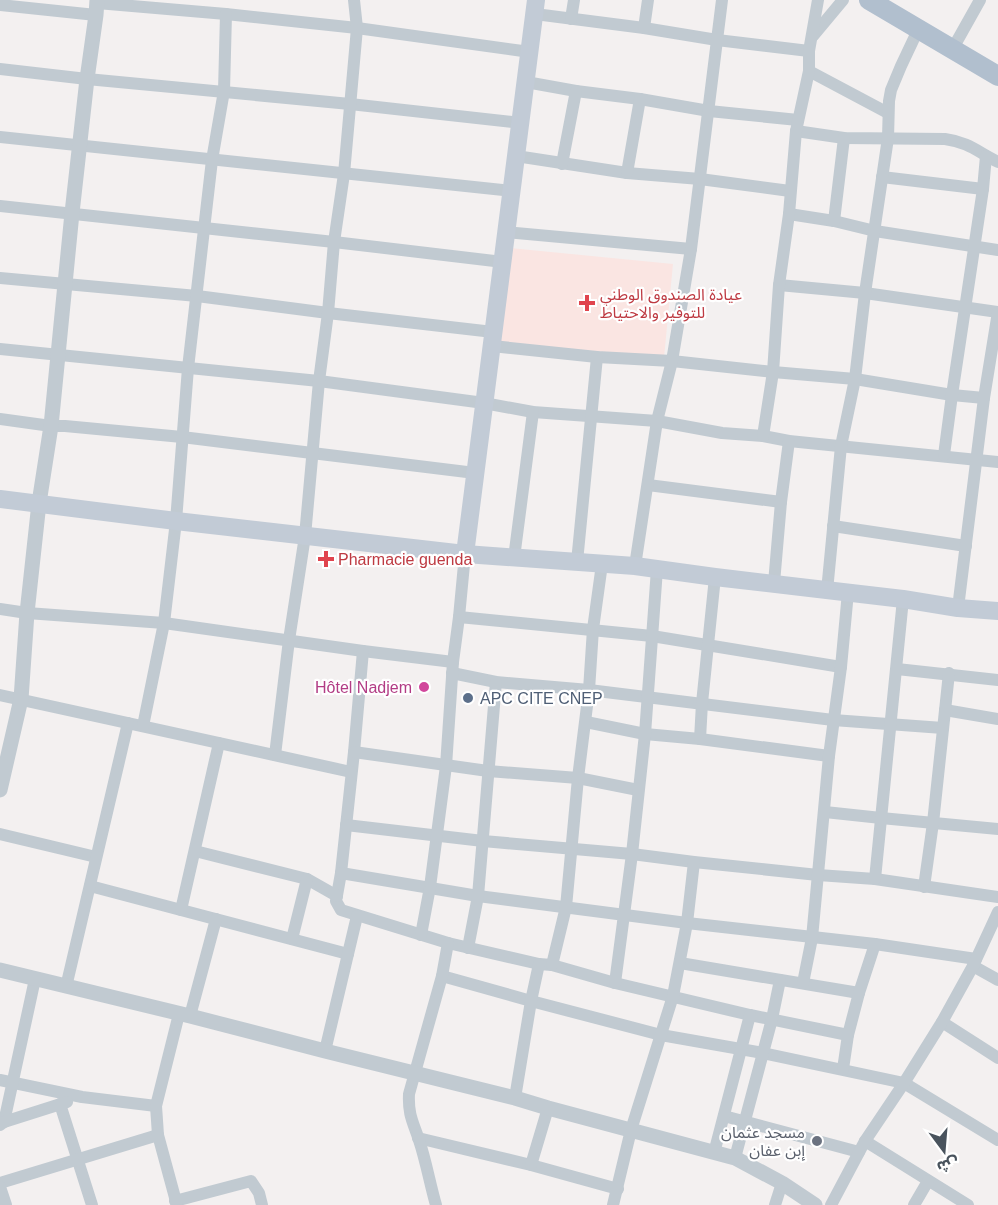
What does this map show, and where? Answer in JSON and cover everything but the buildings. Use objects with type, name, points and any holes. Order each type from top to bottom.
[{"type":"main road","points":[[870,0],[894,6],[918,30],[998,76]]},
{"type":"main road","points":[[465,554],[536,7]]},
{"type":"main road","points":[[0,499],[465,554],[635,566],[998,612]]},
{"type":"street","points":[[275,755],[304,536],[334,242],[344,174],[357,28],[354,0]]},
{"type":"street","points":[[571,19],[574,0]]},
{"type":"street","points":[[644,28],[648,0]]},
{"type":"street","points":[[635,566],[657,422],[672,361],[691,249],[723,0]]},
{"type":"street","points":[[763,436],[773,372],[779,285],[789,214],[797,126],[809,71],[809,51],[818,0]]},
{"type":"street","points":[[813,37],[843,0]]},
{"type":"street","points":[[952,50],[980,0]]},
{"type":"street","points":[[0,5],[97,6],[226,14],[357,28],[530,52]]},
{"type":"street","points":[[0,790],[21,699],[27,613],[39,503],[51,426],[72,213],[97,6]]},
{"type":"street","points":[[536,7],[571,19],[809,51]]},
{"type":"street","points":[[143,726],[164,623],[176,521],[188,368],[212,160],[224,91],[226,14]]},
{"type":"street","points":[[827,591],[841,446],[855,380],[865,292],[888,138],[891,90],[918,30]]},
{"type":"street","points":[[0,69],[520,123]]},
{"type":"street","points":[[809,71],[888,113]]},
{"type":"street","points":[[526,82],[576,92],[640,99],[797,126],[844,138],[921,137],[959,141],[992,159],[983,189],[944,456]]},
{"type":"street","points":[[562,164],[576,92]]},
{"type":"street","points":[[627,173],[640,99]]},
{"type":"street","points":[[0,137],[512,191]]},
{"type":"street","points":[[834,221],[844,138]]},
{"type":"street","points":[[516,156],[627,173],[700,179],[790,191]]},
{"type":"street","points":[[882,177],[983,189]]},
{"type":"street","points":[[0,206],[503,262]]},
{"type":"street","points":[[789,214],[834,221],[875,231],[998,250]]},
{"type":"street","points":[[506,232],[691,249]]},
{"type":"street","points":[[0,278],[197,296],[328,313],[597,357],[672,361],[855,380],[984,398]]},
{"type":"street","points":[[779,285],[865,292],[998,312],[984,398],[958,608]]},
{"type":"street","points":[[0,349],[319,381],[484,403],[533,412],[657,422],[789,441],[998,462]]},
{"type":"street","points":[[577,562],[597,357]]},
{"type":"street","points":[[514,558],[533,412]]},
{"type":"street","points":[[0,419],[51,426],[182,437],[475,473]]},
{"type":"street","points":[[774,583],[789,441]]},
{"type":"street","points":[[648,485],[781,502]]},
{"type":"street","points":[[833,526],[966,546]]},
{"type":"street","points":[[421,935],[430,887],[446,766],[452,667],[465,554]]},
{"type":"street","points":[[515,1098],[531,1001],[566,907],[578,778],[586,722],[593,629],[602,564]]},
{"type":"street","points":[[615,983],[645,734],[657,569]]},
{"type":"street","points":[[700,739],[715,577]]},
{"type":"street","points":[[803,983],[812,938],[829,756],[848,592]]},
{"type":"street","points":[[875,879],[903,599]]},
{"type":"street","points":[[0,609],[164,623],[289,640],[452,667],[496,682],[589,690],[833,720],[944,728]]},
{"type":"street","points":[[459,617],[652,636],[841,667]]},
{"type":"street","points":[[363,651],[341,873],[336,901],[341,910],[468,948],[750,1015],[848,1035]]},
{"type":"street","points":[[897,669],[998,680]]},
{"type":"street","points":[[924,887],[949,674]]},
{"type":"street","points":[[468,948],[478,896],[496,682]]},
{"type":"street","points":[[0,694],[351,772]]},
{"type":"street","points":[[945,710],[998,719]]},
{"type":"street","points":[[586,722],[645,734],[829,756]]},
{"type":"street","points":[[66,987],[128,723]]},
{"type":"street","points":[[181,910],[219,743]]},
{"type":"street","points":[[354,752],[488,771],[578,778],[638,790]]},
{"type":"street","points":[[825,812],[998,829]]},
{"type":"street","points":[[346,825],[483,841],[875,879],[998,897]]},
{"type":"street","points":[[0,834],[96,857]]},
{"type":"street","points":[[195,851],[307,879],[337,896]]},
{"type":"street","points":[[613,1205],[631,1130],[673,996],[687,923],[694,862]]},
{"type":"street","points":[[341,873],[478,896],[875,944],[974,962],[998,980]]},
{"type":"street","points":[[292,939],[307,879]]},
{"type":"street","points":[[90,885],[348,954]]},
{"type":"street","points":[[831,1205],[862,1146],[942,1022],[998,912]]},
{"type":"street","points":[[325,1052],[357,916]]},
{"type":"street","points":[[216,919],[156,1106],[158,1135],[176,1203],[251,1181],[262,1205]]},
{"type":"street","points":[[436,1205],[408,1106],[409,1094],[442,976],[448,943]]},
{"type":"street","points":[[843,1069],[848,1035],[875,944]]},
{"type":"street","points":[[680,963],[859,993]]},
{"type":"street","points":[[0,970],[515,1098],[735,1158],[782,1183],[815,1205]]},
{"type":"street","points":[[442,976],[662,1035],[763,1053],[904,1083],[998,1140]]},
{"type":"street","points":[[35,979],[6,1081],[1,1122],[82,1097]]},
{"type":"street","points":[[735,1158],[772,1019],[780,980]]},
{"type":"street","points":[[714,1153],[750,1015]]},
{"type":"street","points":[[942,1022],[998,1058]]},
{"type":"street","points":[[6,1081],[82,1097],[156,1106]]},
{"type":"street","points":[[60,1104],[92,1205]]},
{"type":"street","points":[[531,1165],[549,1108]]},
{"type":"street","points":[[724,1116],[862,1146],[928,1180],[968,1205]]},
{"type":"street","points":[[6,1205],[0,1185],[158,1135]]},
{"type":"street","points":[[418,1138],[618,1189]]},
{"type":"street","points":[[914,1205],[928,1180]]},
{"type":"street","points":[[775,1205],[782,1183]]},
{"type":"shaded area","name":"عيادة الصندوق الوطني للتوفير والاحتياط","points":[[510,248],[673,264],[664,358],[500,342]]},
{"type":"place","name":"عيادة الصندوق الوطني للتوفير والاحتياط","points":[[587,303]]},
{"type":"place","name":"Pharmacie guenda","points":[[326,559]]},
{"type":"place","name":"Hôtel Nadjem","points":[[424,687]]},
{"type":"place","name":"APC CITE CNEP","points":[[468,698]]},
{"type":"place","name":"مسجد عثمان إبن عفان","points":[[817,1141]]}]
